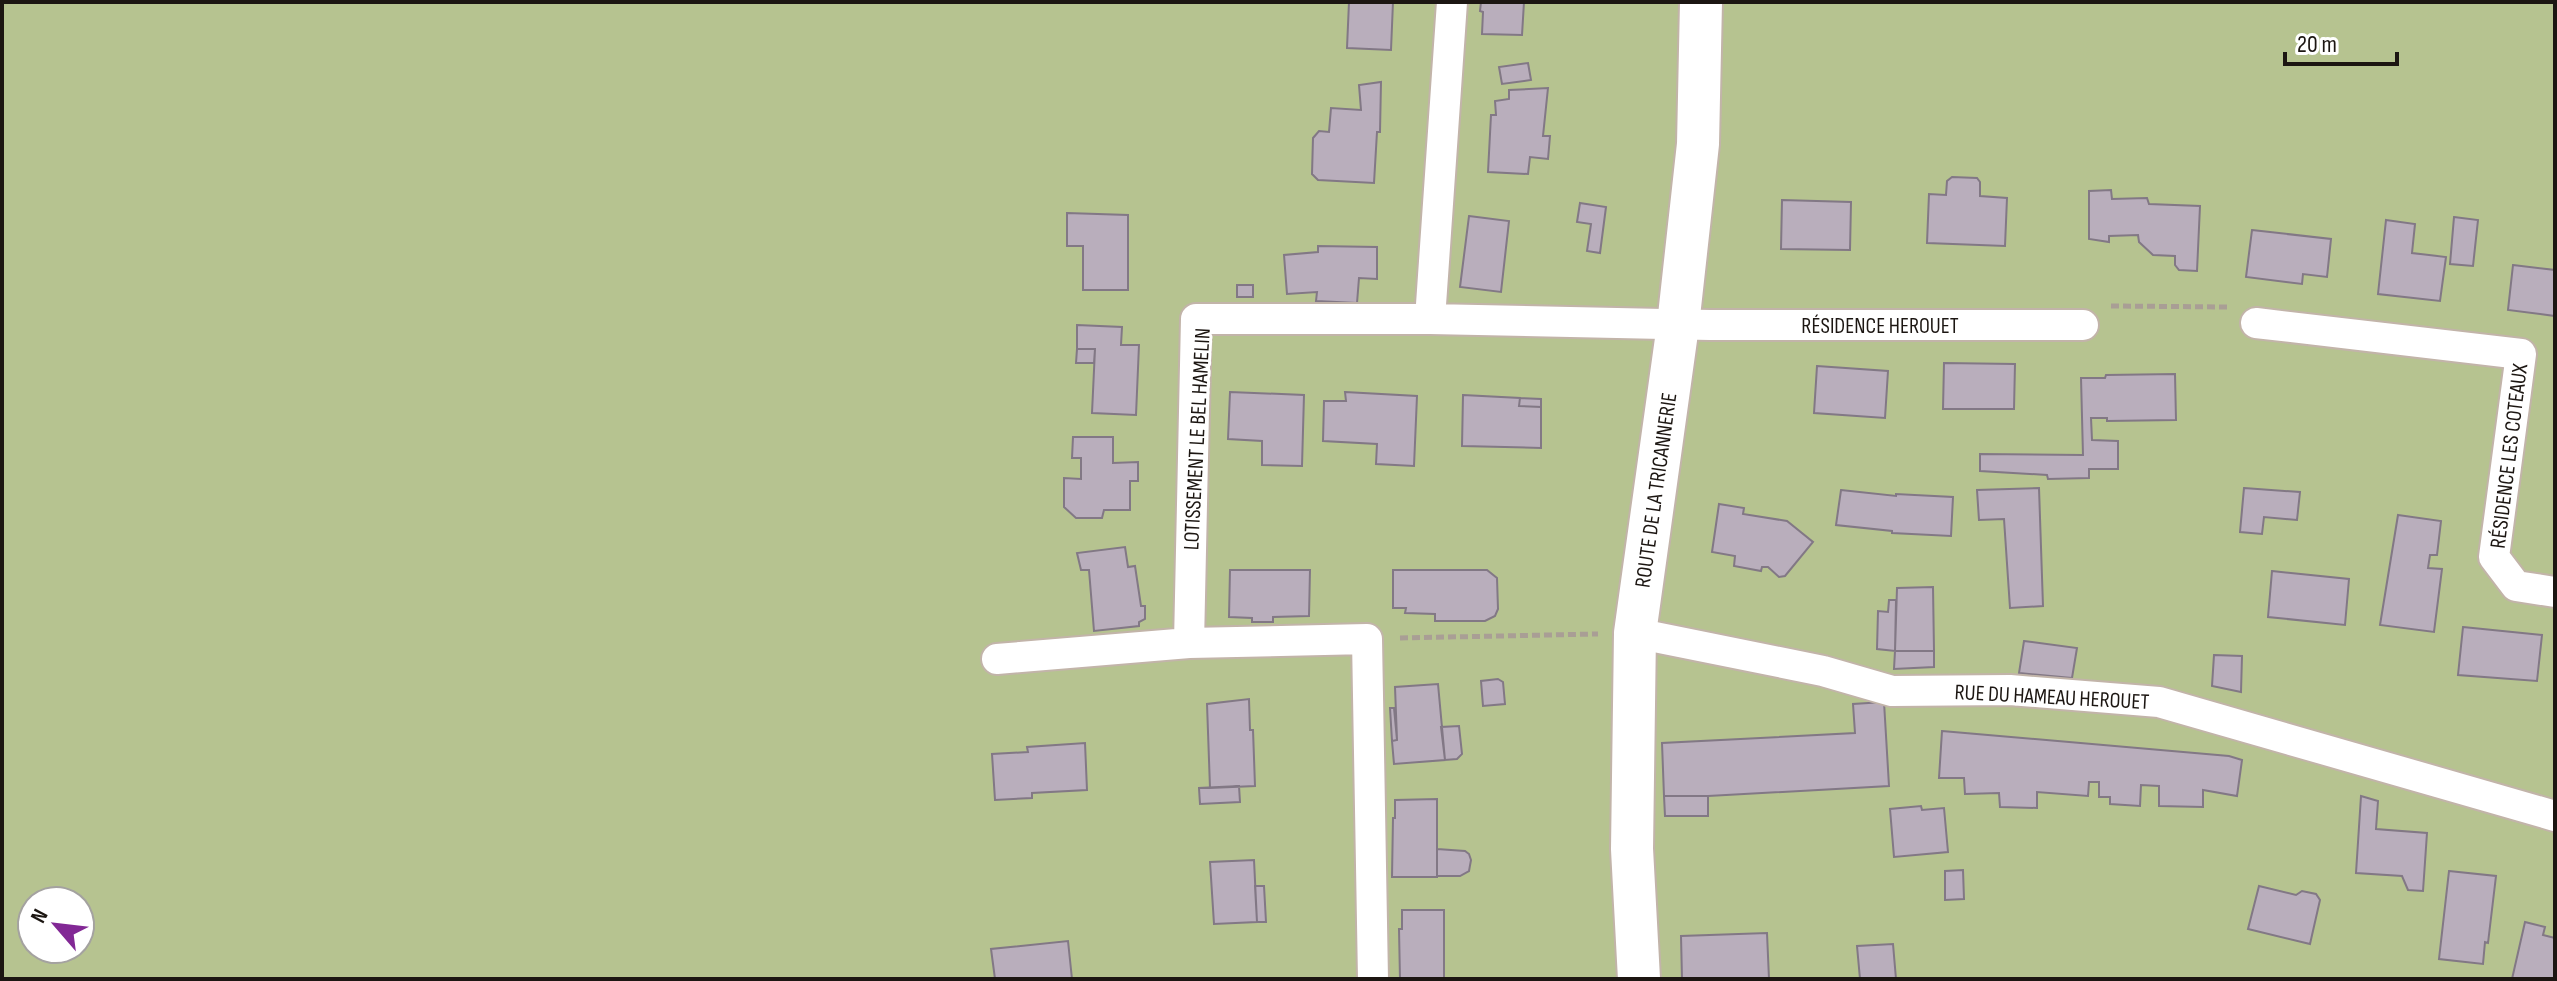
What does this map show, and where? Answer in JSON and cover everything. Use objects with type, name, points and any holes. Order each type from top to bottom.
[{"type":"main road","name":"ROUTE DE LA TRICANNERIE","points":[[1639,979],[1632,849],[1635,633],[1678,325],[1698,144],[1701,2]]},
{"type":"street","points":[[1430,319],[1452,2]]},
{"type":"street","name":"LOTISSEMENT LE BEL HAMELIN","points":[[1189,643],[1196,319],[1430,319],[1678,325]]},
{"type":"street","name":"RÉSIDENCE LES COTEAUX","points":[[2256,323],[2521,354],[2494,557],[2516,586],[2555,592]]},
{"type":"street","name":"RÉSIDENCE HEROUET","points":[[1678,325],[2083,325]]},
{"type":"street","name":"RUE DU HAMEAU HEROUET","points":[[1635,633],[1823,671],[1892,691],[2010,690],[2159,702],[2555,816]]},
{"type":"street","points":[[997,659],[1189,643],[1367,639],[1373,979]]},
{"type":"path","points":[[2083,325],[2083,306],[2258,307],[2256,323]]},
{"type":"path","points":[[1367,639],[1635,633]]},
{"type":"green space","points":[[2,2],[2555,2],[2555,979],[2,979]]},
{"type":"building","points":[[1349,2],[1393,2],[1391,50],[1347,48]]},
{"type":"building","points":[[1481,2],[1524,2],[1522,35],[1482,34]]},
{"type":"building","points":[[1528,63],[1531,80],[1502,84],[1499,67]]},
{"type":"building","points":[[1381,82],[1380,132],[1377,132],[1374,183],[1318,180],[1312,174],[1313,138],[1319,131],[1329,132],[1331,108],[1361,110],[1359,85]]},
{"type":"building","points":[[1548,88],[1543,136],[1550,136],[1548,159],[1530,157],[1528,174],[1488,172],[1491,115],[1496,115],[1495,101],[1509,99],[1509,90]]},
{"type":"building","points":[[1952,177],[1977,178],[1980,196],[2007,198],[2005,246],[1927,243],[1929,194],[1946,195],[1947,181]]},
{"type":"building","points":[[2111,190],[2112,199],[2147,198],[2149,204],[2200,206],[2197,271],[2179,270],[2175,265],[2175,256],[2153,255],[2139,242],[2138,235],[2109,236],[2109,242],[2089,239],[2089,191]]},
{"type":"building","points":[[1782,200],[1851,202],[1850,250],[1781,249]]},
{"type":"building","points":[[1580,203],[1606,207],[1600,253],[1587,251],[1591,224],[1577,222]]},
{"type":"building","points":[[1067,213],[1128,215],[1128,290],[1083,290],[1083,246],[1067,246]]},
{"type":"building","points":[[1469,216],[1509,221],[1501,292],[1460,287]]},
{"type":"building","points":[[2454,217],[2478,220],[2473,266],[2450,264]]},
{"type":"building","points":[[2386,220],[2415,224],[2412,253],[2446,257],[2440,301],[2378,294]]},
{"type":"building","points":[[2252,230],[2331,239],[2327,277],[2303,274],[2302,284],[2246,277]]},
{"type":"building","points":[[1318,246],[1377,247],[1377,279],[1359,278],[1357,303],[1316,301],[1317,292],[1287,294],[1284,255],[1318,252]]},
{"type":"building","points":[[2513,265],[2555,270],[2555,316],[2508,310]]},
{"type":"building","points":[[1237,285],[1253,285],[1253,297],[1237,297]]},
{"type":"building","points":[[1077,325],[1122,327],[1121,345],[1139,345],[1136,415],[1092,413],[1095,349],[1077,349]]},
{"type":"building","points":[[1077,349],[1095,349],[1094,363],[1076,363]]},
{"type":"building","points":[[1944,363],[2015,364],[2014,409],[1943,409]]},
{"type":"building","points":[[1817,366],[1888,371],[1885,418],[1814,413]]},
{"type":"building","points":[[2175,374],[2176,420],[2107,421],[2107,418],[2091,418],[2092,440],[2118,441],[2118,469],[2089,469],[2089,478],[2048,479],[2047,475],[1980,471],[1980,454],[2083,455],[2081,378]]},
{"type":"building","points":[[1230,392],[1304,395],[1302,466],[1262,465],[1262,441],[1228,439]]},
{"type":"building","points":[[1345,392],[1417,396],[1414,466],[1376,464],[1377,444],[1323,441],[1324,401],[1346,401]]},
{"type":"building","points":[[1463,395],[1520,398],[1519,406],[1541,407],[1541,448],[1462,446]]},
{"type":"building","points":[[1520,398],[1541,399],[1541,407],[1519,406]]},
{"type":"building","points":[[1073,437],[1113,437],[1113,463],[1138,462],[1138,481],[1130,481],[1130,510],[1104,510],[1102,518],[1076,518],[1064,507],[1064,478],[1081,479],[1081,458],[1072,458]]},
{"type":"building","points":[[2039,488],[2043,606],[2010,608],[2004,519],[1979,520],[1977,490]]},
{"type":"building","points":[[2244,488],[2300,492],[2297,520],[2264,517],[2262,534],[2240,532]]},
{"type":"building","points":[[1841,490],[1896,496],[1953,497],[1951,536],[1892,533],[1836,525]]},
{"type":"building","points":[[1719,504],[1744,508],[1743,514],[1787,521],[1813,542],[1785,576],[1779,577],[1768,567],[1762,567],[1761,571],[1734,566],[1735,556],[1712,552]]},
{"type":"building","points":[[2398,515],[2441,521],[2437,555],[2430,555],[2428,568],[2442,569],[2434,632],[2380,625]]},
{"type":"building","points":[[1125,547],[1128,567],[1135,566],[1141,606],[1145,606],[1145,619],[1139,622],[1139,626],[1094,631],[1089,570],[1081,570],[1077,553]]},
{"type":"building","points":[[1230,570],[1310,570],[1309,616],[1273,617],[1273,622],[1229,617]]},
{"type":"building","points":[[1393,570],[1487,570],[1497,578],[1498,609],[1495,616],[1485,621],[1435,621],[1435,614],[1405,613],[1406,608],[1393,608]]},
{"type":"building","points":[[2272,571],[2349,579],[2345,625],[2268,617]]},
{"type":"building","points":[[1933,587],[1934,651],[1895,651],[1897,588]]},
{"type":"building","points":[[1889,600],[1896,600],[1895,651],[1877,649],[1878,611],[1888,612]]},
{"type":"building","points":[[2463,627],[2542,635],[2537,681],[2458,675]]},
{"type":"building","points":[[2024,641],[2077,648],[2072,678],[2019,673]]},
{"type":"building","points":[[1895,651],[1934,651],[1934,667],[1894,669]]},
{"type":"building","points":[[2214,655],[2242,656],[2241,692],[2212,686]]},
{"type":"building","points":[[1498,679],[1503,682],[1505,704],[1483,706],[1481,681]]},
{"type":"building","points":[[1438,684],[1445,760],[1394,764],[1392,741],[1397,740],[1395,687]]},
{"type":"building","points":[[1249,699],[1255,786],[1210,788],[1207,704]]},
{"type":"building","points":[[1884,702],[1889,786],[1664,796],[1662,743],[1855,733],[1853,704]]},
{"type":"building","points":[[1390,708],[1394,708],[1397,740],[1392,741]]},
{"type":"building","points":[[1459,726],[1462,754],[1457,759],[1445,760],[1441,727]]},
{"type":"building","points":[[1942,731],[2229,756],[2242,760],[2237,796],[2203,790],[2203,807],[2159,806],[2159,786],[2141,785],[2140,806],[2110,804],[2110,797],[2099,797],[2099,782],[2089,782],[2088,796],[2037,792],[2037,808],[2000,807],[1999,793],[1965,794],[1964,778],[1939,778]]},
{"type":"building","points":[[1085,743],[1087,790],[1032,793],[1032,798],[995,800],[992,754],[1028,752],[1027,747]]},
{"type":"building","points":[[1239,786],[1240,802],[1200,804],[1199,788]]},
{"type":"building","points":[[1664,796],[1708,796],[1708,816],[1665,816]]},
{"type":"building","points":[[2361,796],[2378,801],[2376,829],[2427,833],[2423,891],[2408,890],[2402,876],[2356,873]]},
{"type":"building","points":[[1437,799],[1437,877],[1392,877],[1395,800]]},
{"type":"building","points":[[1921,806],[1922,810],[1944,808],[1948,852],[1894,857],[1890,809]]},
{"type":"building","points":[[1437,849],[1465,851],[1471,860],[1469,871],[1460,876],[1437,876]]},
{"type":"building","points":[[1254,860],[1257,922],[1214,924],[1210,862]]},
{"type":"building","points":[[1963,870],[1964,899],[1945,900],[1945,871]]},
{"type":"building","points":[[2449,871],[2496,876],[2483,964],[2439,959]]},
{"type":"building","points":[[1255,886],[1264,886],[1266,922],[1257,922]]},
{"type":"building","points":[[2259,886],[2296,895],[2302,891],[2316,894],[2320,900],[2310,944],[2248,929]]},
{"type":"building","points":[[1402,910],[1444,910],[1444,979],[1400,979],[1399,929],[1402,929]]},
{"type":"building","points":[[2525,922],[2545,927],[2543,935],[2555,938],[2555,979],[2512,979]]},
{"type":"building","points":[[1767,933],[1769,979],[1682,979],[1681,936]]},
{"type":"building","points":[[1068,941],[1072,979],[995,979],[991,949]]},
{"type":"building","points":[[1893,944],[1896,979],[1860,979],[1857,946]]}]
